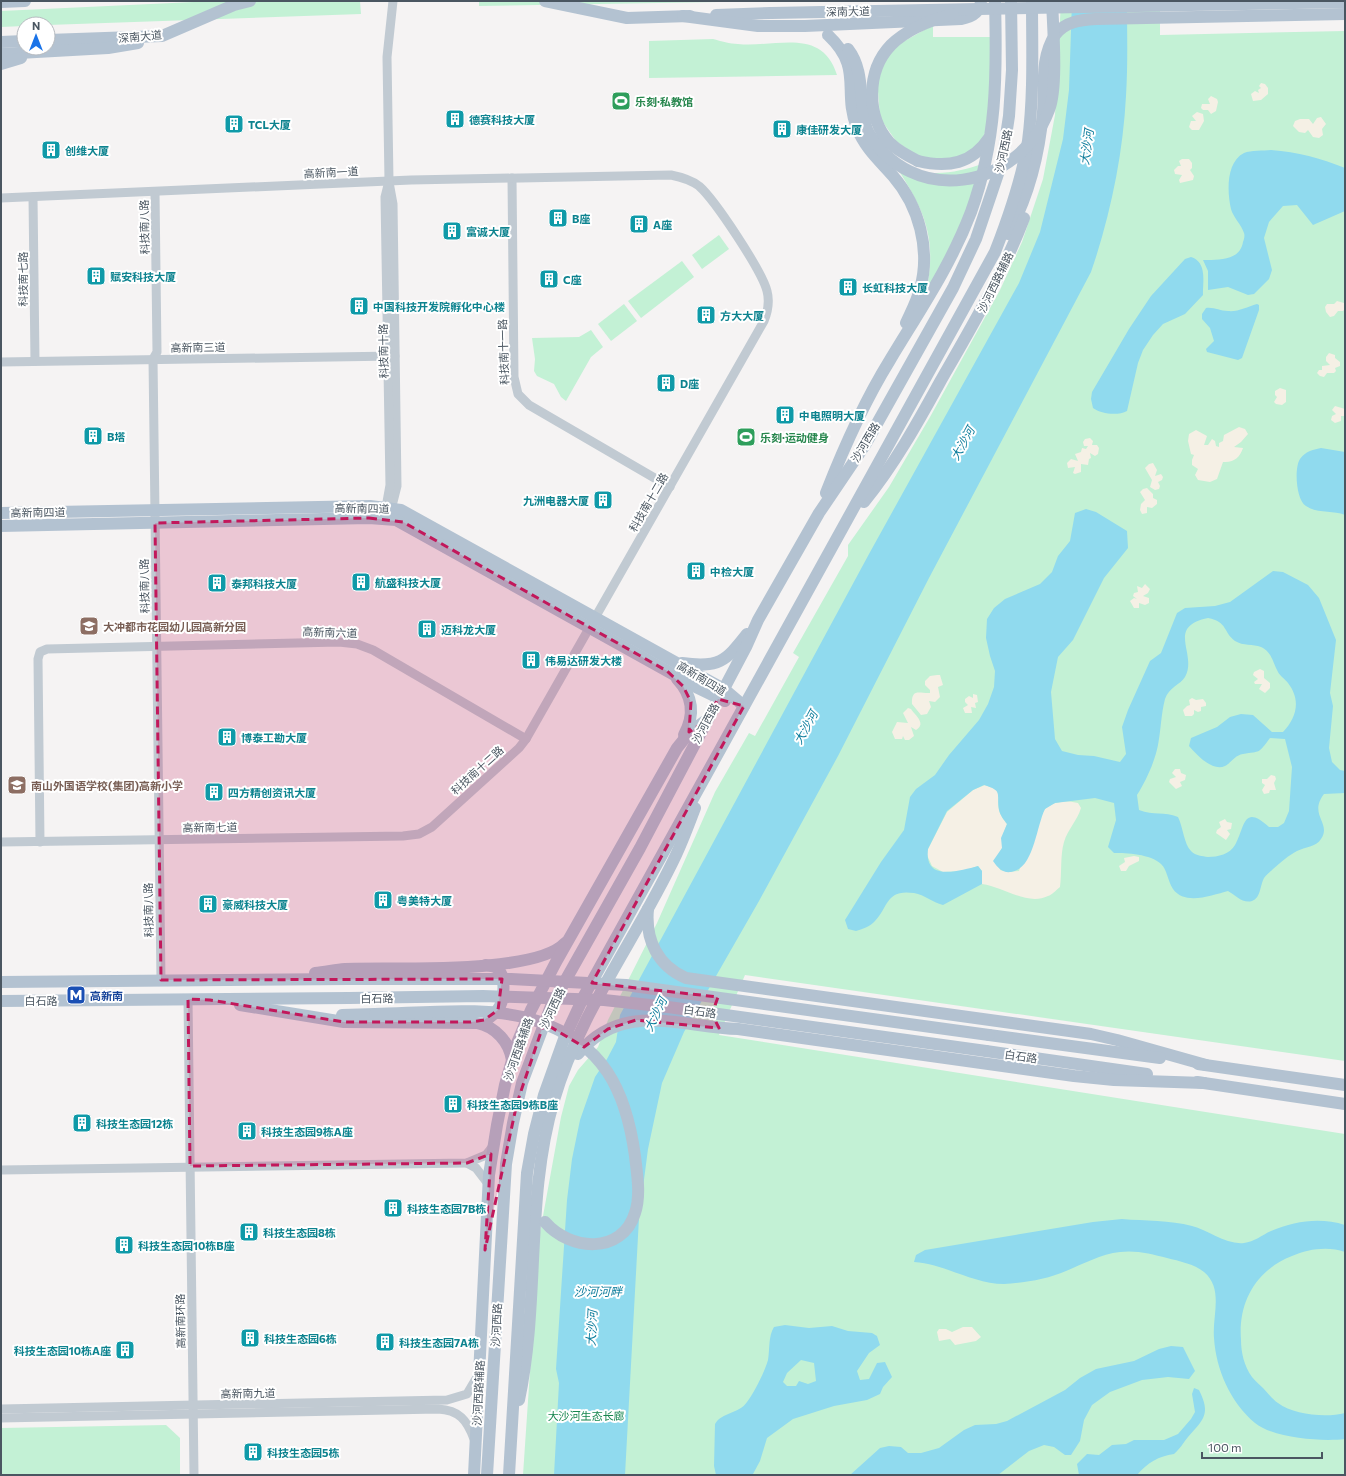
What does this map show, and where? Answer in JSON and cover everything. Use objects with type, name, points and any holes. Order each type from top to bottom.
[{"type":"main road","points":[[1,2],[25,1]]},
{"type":"main road","name":"深南大道","points":[[56,40],[162,36],[234,5],[250,1]]},
{"type":"main road","name":"深南大道","points":[[544,1],[627,18],[983,5],[1345,2]]},
{"type":"main road","points":[[819,513],[849,437],[890,360],[932,294],[958,242],[977,193],[991,135],[997,82],[995,1]]},
{"type":"main road","name":"沙河西路","points":[[488,1475],[505,1182],[513,1123],[528,1065],[551,1006],[640,848],[746,647],[758,620],[819,513],[868,438],[953,288],[984,220],[1002,162],[1009,116],[1012,70],[1011,1]]},
{"type":"main road","name":"沙河西路","points":[[508,1475],[525,1189],[534,1134],[544,1095],[573,1020],[744,706],[995,252],[1013,201],[1028,142],[1032,92],[1032,1]]},
{"type":"main road","name":"沙河西路辅路","points":[[843,528],[888,471],[939,385],[994,287],[1014,244],[1034,184],[1050,109],[1054,66],[1052,1]]},
{"type":"main road","points":[[683,16],[745,25],[805,26],[961,19],[975,15],[983,5]]},
{"type":"main road","points":[[983,5],[942,17],[914,29],[891,45],[878,64],[874,74],[872,105],[878,124],[890,142],[898,149],[918,161],[942,165],[962,161],[979,151],[991,135]]},
{"type":"main road","points":[[995,252],[1007,235],[1018,215],[1028,191],[1036,162],[1043,112],[1045,61],[1049,46],[1060,29],[1071,22],[1092,19],[1345,14]]},
{"type":"main road","points":[[805,26],[828,36],[847,48],[856,63],[860,80],[862,113],[867,130],[880,149],[897,164],[910,171],[938,180],[971,178],[987,175],[1022,153],[1038,134],[1050,109]]},
{"type":"main road","points":[[56,51],[108,48],[135,44],[162,36]]},
{"type":"main road","points":[[828,36],[839,47],[847,59],[854,117],[861,137],[875,157],[893,176],[908,196],[917,216],[922,233],[924,264],[920,289],[890,360]]},
{"type":"main road","points":[[1,42],[16,41]]},
{"type":"main road","points":[[1,54],[16,53]]},
{"type":"main road","points":[[1,64],[26,56]]},
{"type":"main road","name":"高新南四道","points":[[1,512],[155,510],[387,513],[593,622],[679,663],[721,694]]},
{"type":"main road","name":"高新南四道","points":[[1,526],[155,523],[387,513]]},
{"type":"main road","points":[[679,663],[702,665],[721,661],[729,656],[758,620]]},
{"type":"main road","name":"高新南四道","points":[[593,622],[667,671],[721,694],[744,706]]},
{"type":"main road","points":[[667,671],[683,686],[691,702],[689,724],[677,748]]},
{"type":"main road","name":"沙河西路辅路","points":[[474,1475],[489,1185],[493,1144],[512,1060],[534,1004],[677,748],[690,732],[706,721]]},
{"type":"main road","points":[[510,1448],[526,1367],[536,1204],[544,1142],[559,1084],[584,1023],[678,850],[708,772]]},
{"type":"main road","points":[[623,845],[668,794]]},
{"type":"main road","points":[[649,904],[648,925],[651,942],[656,953],[667,967],[676,974],[697,981],[1092,1034],[1206,1065]]},
{"type":"main road","points":[[264,979],[344,969],[479,965],[527,960],[544,956],[562,946],[574,933]]},
{"type":"main road","points":[[210,1000],[358,1023],[479,1022],[490,1017],[498,1010],[502,999],[501,973],[494,967],[479,965]]},
{"type":"main road","name":"白石路","points":[[1,982],[264,979],[511,979],[626,985],[1345,1085]]},
{"type":"main road","points":[[714,1028],[713,1006],[723,990],[731,985]]},
{"type":"main road","name":"白石路","points":[[1,1001],[498,996],[604,1000],[676,1008],[986,1051],[1345,1104]]},
{"type":"main road","points":[[299,1015],[483,1012],[516,1015],[538,1021],[566,1034],[582,1045],[602,1064],[622,1097],[630,1122],[638,1181],[638,1200],[635,1213],[630,1224],[617,1236],[596,1244],[584,1244],[568,1241],[558,1235],[545,1222],[536,1204]]},
{"type":"main road","points":[[559,1084],[576,1056],[593,1039],[616,1026],[636,1020],[738,1029],[1074,1076],[1114,1080],[1204,1083]]},
{"type":"main road","points":[[471,1022],[483,1024],[498,1034],[508,1047],[512,1060]]},
{"type":"main road","points":[[485,1250],[493,1202],[513,1123]]},
{"type":"street","name":"科技南十路","points":[[387,513],[397,486],[385,196],[388,181],[387,57],[393,1]]},
{"type":"street","name":"高新南一道","points":[[1,198],[388,181],[663,175]]},
{"type":"street","name":"科技南十二路","points":[[419,834],[438,821],[519,748],[526,739],[764,321],[768,308],[765,284],[757,268],[708,197],[692,181],[678,176],[663,175]]},
{"type":"street","name":"科技南十一路","points":[[512,178],[514,377],[518,394],[529,406],[670,487]]},
{"type":"street","name":"科技南八路","points":[[155,192],[157,352],[154,359],[155,523],[161,980]]},
{"type":"street","name":"科技南七路","points":[[33,197],[35,361]]},
{"type":"street","name":"高新南三道","points":[[1,362],[391,356]]},
{"type":"street","name":"高新南六道","points":[[40,842],[39,655],[47,649],[339,642],[365,646],[526,739]]},
{"type":"street","name":"高新南七道","points":[[1,842],[396,836],[419,834]]},
{"type":"street","name":"高新南环路","points":[[188,999],[194,1475]]},
{"type":"street","points":[[1,1170],[467,1163],[486,1154],[493,1144]]},
{"type":"street","points":[[467,1163],[476,1168],[489,1185]]},
{"type":"street","name":"高新南九道","points":[[1,1418],[447,1400],[467,1394],[474,1384],[480,1370]]},
{"type":"street","name":"高新南九道","points":[[1,1409],[193,1411],[446,1409],[457,1413],[465,1420],[475,1442]]},
{"type":"highlighted area","points":[[369,518],[403,522],[667,671],[683,686],[691,702],[689,732],[706,721],[718,699],[744,706],[592,983],[718,997],[712,1014],[719,1028],[636,1020],[608,1029],[584,1047],[544,1023],[517,1103],[485,1250],[491,1154],[467,1163],[190,1166],[188,999],[210,1000],[344,1022],[471,1022],[484,1020],[498,1010],[502,979],[161,980],[155,523]]},
{"type":"green space","points":[[215,1],[360,1],[361,14],[56,25],[56,16],[16,16],[16,26],[1,27],[1,11]]},
{"type":"green space","points":[[479,1],[781,1],[479,6]]},
{"type":"green space","name":"大沙河生态长廊","points":[[1061,1],[1160,1],[1160,35],[1345,31],[1345,1061],[745,975],[719,1035],[1345,1134],[1345,1475],[523,1475],[539,1238],[561,1117],[569,1086],[578,1070],[598,1047],[608,1020],[657,923],[715,792],[749,733],[755,736],[799,657],[793,653],[848,556],[848,545],[889,487],[930,417],[1000,290],[1022,242],[1043,179],[1055,115]]},
{"type":"green space","points":[[933,25],[933,37],[992,37],[988,125],[983,138],[976,148],[959,159],[925,158],[910,151],[896,141],[880,118],[877,78],[889,53],[901,43]]},
{"type":"green space","points":[[713,39],[735,44],[796,43],[809,45],[820,50],[830,60],[837,75],[649,78],[649,41]]},
{"type":"green space","points":[[887,152],[908,167],[926,172],[945,173],[982,164],[968,210],[923,305],[928,281],[930,260],[926,224],[911,191]]},
{"type":"green space","points":[[719,235],[729,249],[702,269],[692,255]]},
{"type":"green space","points":[[682,261],[694,277],[641,318],[628,301]]},
{"type":"green space","points":[[624,304],[637,321],[611,341],[598,324]]},
{"type":"green space","points":[[591,330],[603,347],[591,357],[566,401],[561,397],[554,384],[537,376],[534,371],[535,359],[532,338],[579,337]]},
{"type":"green space","points":[[166,1425],[180,1438],[180,1475],[1,1475],[1,1428]]},
{"type":"sand","points":[[1261,83],[1265,84],[1268,88],[1268,94],[1261,100],[1253,101],[1251,94],[1255,91],[1259,93],[1258,90],[1261,88],[1259,86]]},
{"type":"sand","points":[[1211,96],[1217,99],[1218,102],[1216,111],[1211,114],[1208,110],[1203,110],[1201,108],[1202,104],[1210,104],[1208,99]]},
{"type":"sand","points":[[1197,112],[1203,114],[1204,121],[1199,130],[1192,130],[1189,127],[1191,121],[1196,121],[1192,116]]},
{"type":"sand","points":[[1321,117],[1326,124],[1322,129],[1323,135],[1319,138],[1313,137],[1308,130],[1305,133],[1299,132],[1293,126],[1295,121],[1300,119],[1309,119],[1313,124],[1317,118]]},
{"type":"sand","points":[[1182,159],[1189,159],[1192,163],[1192,168],[1190,170],[1194,176],[1193,180],[1180,183],[1179,180],[1182,175],[1175,174],[1174,170],[1178,166],[1181,166],[1179,161]]},
{"type":"sand","points":[[1337,301],[1344,303],[1345,309],[1343,311],[1338,311],[1334,316],[1330,317],[1326,312],[1325,307],[1327,304],[1334,304]]},
{"type":"sand","points":[[1329,353],[1335,355],[1335,358],[1340,362],[1340,366],[1335,368],[1336,371],[1334,373],[1327,373],[1324,377],[1320,376],[1317,373],[1319,370],[1322,370],[1322,366],[1330,365],[1326,361],[1326,357]]},
{"type":"sand","points":[[1280,388],[1286,390],[1286,402],[1282,405],[1274,402],[1277,397],[1275,395],[1275,391]]},
{"type":"sand","points":[[1335,406],[1345,409],[1345,416],[1341,416],[1341,421],[1335,423],[1331,420],[1332,416],[1336,414],[1332,410]]},
{"type":"sand","points":[[1239,427],[1245,429],[1248,434],[1234,447],[1243,448],[1238,457],[1230,462],[1223,462],[1217,479],[1210,482],[1198,480],[1195,475],[1198,469],[1192,465],[1194,455],[1191,454],[1188,441],[1189,434],[1196,430],[1207,436],[1204,445],[1208,445],[1212,439],[1215,441],[1216,446],[1219,447],[1219,443],[1223,441],[1224,435]]},
{"type":"sand","points":[[1090,438],[1093,441],[1092,445],[1097,445],[1099,448],[1098,454],[1095,456],[1090,453],[1091,458],[1089,459],[1088,465],[1081,464],[1081,472],[1075,474],[1073,473],[1075,467],[1068,468],[1067,463],[1071,459],[1078,461],[1075,454],[1081,452],[1082,448],[1086,449],[1088,446],[1084,446],[1083,442],[1085,439]]},
{"type":"sand","points":[[1153,463],[1157,470],[1155,476],[1161,474],[1163,477],[1162,480],[1158,482],[1160,486],[1159,489],[1155,490],[1150,487],[1152,480],[1145,468],[1149,464]]},
{"type":"sand","points":[[1147,488],[1153,494],[1153,498],[1157,500],[1157,504],[1152,508],[1147,507],[1147,513],[1142,514],[1140,510],[1141,504],[1145,500],[1140,492]]},
{"type":"sand","points":[[1145,584],[1150,589],[1148,593],[1143,596],[1149,598],[1149,603],[1145,605],[1139,603],[1139,608],[1134,608],[1130,601],[1134,598],[1137,599],[1133,596],[1134,593],[1138,592],[1137,586],[1142,588]]},
{"type":"sand","points":[[1260,669],[1264,671],[1264,678],[1270,683],[1270,688],[1265,693],[1259,689],[1262,684],[1255,684],[1254,682],[1258,679],[1253,675],[1254,672]]},
{"type":"sand","points":[[940,675],[943,685],[938,687],[940,697],[935,702],[929,701],[931,707],[927,714],[921,715],[912,704],[913,695],[917,692],[930,693],[930,690],[925,685],[925,681],[930,676]]},
{"type":"sand","points":[[973,694],[977,695],[978,702],[975,703],[976,708],[971,707],[972,713],[965,713],[963,708],[968,705],[965,702],[965,699],[969,696],[973,698]]},
{"type":"sand","points":[[1192,698],[1196,700],[1203,699],[1206,706],[1201,707],[1201,711],[1198,712],[1194,710],[1194,714],[1192,716],[1185,716],[1183,710],[1190,705],[1189,700]]},
{"type":"sand","points":[[908,708],[911,709],[919,720],[919,728],[916,730],[911,727],[914,736],[909,740],[905,740],[903,736],[902,739],[895,739],[892,732],[897,722],[908,723],[903,713]]},
{"type":"sand","points":[[1175,769],[1180,769],[1181,773],[1186,775],[1185,780],[1180,782],[1182,786],[1176,789],[1169,782],[1170,779],[1176,777],[1172,773]]},
{"type":"sand","points":[[1271,775],[1275,776],[1276,779],[1274,783],[1276,790],[1270,790],[1269,793],[1264,794],[1262,790],[1265,785],[1262,783],[1262,779],[1267,779]]},
{"type":"sand","points":[[985,785],[997,791],[1000,812],[1007,824],[1002,838],[1002,848],[999,855],[1000,870],[1009,872],[1019,871],[1035,828],[1046,808],[1061,802],[1070,802],[1078,803],[1081,808],[1064,842],[1060,887],[1051,895],[1032,899],[982,884],[982,871],[978,866],[963,871],[943,872],[932,866],[927,855],[928,849],[947,812],[973,790]]},
{"type":"sand","points":[[1225,819],[1227,822],[1232,823],[1231,829],[1227,830],[1230,834],[1226,840],[1216,833],[1221,827],[1219,822]]},
{"type":"sand","points":[[1134,856],[1139,857],[1139,861],[1129,866],[1126,871],[1121,871],[1119,866],[1125,862],[1124,858]]},
{"type":"sand","points":[[963,1327],[972,1327],[981,1337],[976,1341],[955,1345],[950,1339],[939,1341],[937,1332],[939,1329],[946,1329],[952,1332]]},
{"type":"water","name":"沙河河畔","points":[[1072,1],[1127,1],[1127,84],[1122,141],[1110,208],[1091,272],[929,578],[838,756],[759,901],[684,1032],[662,1083],[648,1149],[639,1218],[625,1475],[554,1475],[559,1383],[556,1369],[567,1200],[572,1159],[580,1120],[595,1077],[616,1042],[620,1015],[869,554],[1019,283],[1040,232],[1063,139],[1069,90]]},
{"type":"water","points":[[1271,150],[1309,156],[1345,168],[1345,211],[1313,225],[1297,205],[1283,206],[1269,222],[1264,238],[1272,270],[1269,279],[1254,294],[1248,295],[1228,287],[1208,290],[1208,271],[1203,260],[1215,260],[1233,256],[1238,253],[1244,238],[1243,230],[1232,212],[1230,202],[1229,178],[1234,163],[1238,157],[1244,153]]},
{"type":"water","points":[[1191,257],[1200,263],[1202,268],[1203,295],[1185,314],[1163,324],[1153,335],[1143,350],[1138,363],[1127,411],[1123,413],[1110,414],[1096,410],[1093,408],[1091,399],[1092,392],[1129,329],[1151,296],[1185,259]]},
{"type":"water","points":[[1257,304],[1259,305],[1259,310],[1242,358],[1238,360],[1207,352],[1206,349],[1214,341],[1210,328],[1202,319],[1202,314],[1206,308],[1232,311]]},
{"type":"water","points":[[1321,448],[1345,452],[1345,515],[1315,510],[1306,506],[1300,497],[1297,484],[1298,463],[1302,456],[1312,450]]},
{"type":"water","points":[[1086,509],[1096,512],[1127,531],[1128,548],[1104,578],[1073,640],[1058,657],[1051,692],[1055,739],[1062,751],[1120,762],[1126,754],[1122,727],[1128,710],[1150,661],[1161,653],[1177,613],[1185,608],[1215,606],[1230,602],[1273,571],[1283,572],[1308,585],[1319,598],[1336,640],[1330,693],[1333,706],[1329,748],[1332,762],[1340,770],[1345,771],[1345,793],[1324,794],[1320,801],[1318,808],[1324,828],[1324,833],[1321,839],[1319,842],[1294,853],[1273,869],[1264,878],[1259,894],[1252,901],[1249,902],[1239,899],[1228,891],[1207,897],[1184,897],[1173,889],[1165,869],[1157,861],[1145,856],[1114,853],[1108,847],[1116,820],[1114,803],[1095,798],[1055,803],[1045,809],[1033,846],[1025,863],[1019,869],[1011,872],[1005,872],[993,861],[1002,848],[1001,838],[1007,824],[1000,812],[997,791],[984,785],[973,790],[947,811],[928,849],[928,859],[931,866],[937,870],[953,872],[978,866],[982,871],[982,884],[943,905],[914,893],[905,892],[898,894],[889,900],[880,915],[871,925],[856,931],[848,929],[845,920],[881,862],[904,830],[910,797],[916,789],[935,775],[949,755],[979,720],[988,704],[994,687],[995,671],[986,638],[987,619],[994,608],[1005,599],[1040,584],[1052,572],[1058,556],[1070,541],[1075,513]],"holes":[[[1208,618],[1219,622],[1235,641],[1241,644],[1261,647],[1268,652],[1276,669],[1292,689],[1295,696],[1296,708],[1292,720],[1283,732],[1272,732],[1253,715],[1241,714],[1230,717],[1217,727],[1191,738],[1189,746],[1205,761],[1215,767],[1225,766],[1235,757],[1240,755],[1259,751],[1270,738],[1285,739],[1292,767],[1289,811],[1284,823],[1278,827],[1269,827],[1260,820],[1254,817],[1249,817],[1243,825],[1235,845],[1230,851],[1208,857],[1199,856],[1191,851],[1185,840],[1178,817],[1139,810],[1137,795],[1144,784],[1155,758],[1165,699],[1169,692],[1185,677],[1188,668],[1185,642],[1185,635],[1188,628],[1195,622]]]},
{"type":"water","points":[[1122,1219],[1184,1224],[1198,1228],[1224,1240],[1237,1243],[1251,1241],[1271,1231],[1308,1221],[1326,1221],[1345,1225],[1345,1252],[1332,1249],[1318,1249],[1292,1256],[1279,1262],[1259,1279],[1246,1300],[1241,1326],[1241,1345],[1242,1354],[1249,1373],[1272,1398],[1285,1407],[1301,1413],[1320,1415],[1345,1413],[1345,1439],[1324,1440],[1298,1438],[1285,1435],[1263,1428],[1246,1415],[1238,1405],[1226,1384],[1221,1373],[1215,1350],[1214,1330],[1216,1303],[1214,1286],[1204,1272],[1191,1265],[1156,1255],[1120,1252],[1099,1257],[1052,1276],[1028,1282],[1004,1284],[981,1281],[937,1266],[914,1262],[916,1255],[925,1250],[1093,1222]]},
{"type":"water","points":[[785,1325],[809,1328],[832,1326],[848,1331],[872,1333],[877,1336],[880,1345],[869,1353],[857,1371],[860,1380],[869,1379],[877,1363],[885,1362],[892,1377],[883,1387],[880,1394],[867,1400],[834,1406],[793,1419],[767,1438],[760,1461],[753,1474],[716,1475],[714,1466],[715,1424],[722,1417],[744,1406],[753,1393],[768,1360],[770,1339],[774,1327]],"holes":[[[801,1360],[814,1363],[816,1381],[808,1384],[799,1381],[796,1386],[787,1386],[783,1382],[787,1373]]]},
{"type":"water","points":[[1171,1346],[1183,1347],[1195,1371],[1189,1379],[1168,1377],[1142,1380],[1110,1392],[1092,1405],[1084,1420],[1080,1441],[1071,1455],[1065,1455],[1054,1447],[1044,1445],[1029,1451],[998,1475],[850,1475],[880,1448],[889,1446],[901,1447],[908,1453],[921,1453],[939,1448],[964,1430],[975,1425],[996,1424],[1007,1421],[1065,1390],[1080,1378],[1096,1369],[1134,1361],[1159,1349]]},
{"type":"water","points":[[1194,1388],[1199,1390],[1203,1398],[1205,1405],[1204,1416],[1202,1421],[1174,1454],[1163,1456],[1154,1461],[1137,1475],[1079,1475],[1077,1464],[1087,1454],[1099,1455],[1112,1445],[1126,1444],[1134,1440],[1164,1440],[1178,1434],[1195,1412],[1192,1394]]},
{"type":"place","name":"乐刻·私教馆","points":[[621,101]]},
{"type":"place","name":"德赛科技大厦","points":[[455,119]]},
{"type":"place","name":"TCL大厦","points":[[234,124]]},
{"type":"place","name":"康佳研发大厦","points":[[782,129]]},
{"type":"place","name":"创维大厦","points":[[51,150]]},
{"type":"place","name":"B座","points":[[558,218]]},
{"type":"place","name":"A座","points":[[639,224]]},
{"type":"place","name":"富诚大厦","points":[[452,231]]},
{"type":"place","name":"赋安科技大厦","points":[[96,276]]},
{"type":"place","name":"C座","points":[[549,279]]},
{"type":"place","name":"长虹科技大厦","points":[[848,287]]},
{"type":"place","name":"中国科技开发院孵化中心楼","points":[[359,306]]},
{"type":"place","name":"方大大厦","points":[[706,315]]},
{"type":"place","name":"D座","points":[[666,383]]},
{"type":"place","name":"中电照明大厦","points":[[785,415]]},
{"type":"place","name":"B塔","points":[[93,436]]},
{"type":"place","name":"乐刻·运动健身","points":[[746,437]]},
{"type":"place","name":"九洲电器大厦","points":[[603,500]]},
{"type":"place","name":"中检大厦","points":[[696,571]]},
{"type":"place","name":"航盛科技大厦","points":[[361,582]]},
{"type":"place","name":"泰邦科技大厦","points":[[217,583]]},
{"type":"place","name":"大冲都市花园幼儿园高新分园","points":[[89,626]]},
{"type":"place","name":"迈科龙大厦","points":[[427,629]]},
{"type":"place","name":"伟易达研发大楼","points":[[531,660]]},
{"type":"place","name":"博泰工勘大厦","points":[[227,737]]},
{"type":"place","name":"南山外国语学校(集团)高新小学","points":[[17,785]]},
{"type":"place","name":"四方精创资讯大厦","points":[[214,792]]},
{"type":"place","name":"粤美特大厦","points":[[383,900]]},
{"type":"place","name":"豪威科技大厦","points":[[208,904]]},
{"type":"place","name":"高新南","points":[[76,995]]},
{"type":"place","name":"科技生态园9栋B座","points":[[453,1104]]},
{"type":"place","name":"科技生态园12栋","points":[[82,1123]]},
{"type":"place","name":"科技生态园9栋A座","points":[[247,1131]]},
{"type":"place","name":"科技生态园7B栋","points":[[393,1208]]},
{"type":"place","name":"科技生态园8栋","points":[[249,1232]]},
{"type":"place","name":"科技生态园10栋B座","points":[[124,1245]]},
{"type":"place","name":"科技生态园6栋","points":[[250,1338]]},
{"type":"place","name":"科技生态园7A栋","points":[[385,1342]]},
{"type":"place","name":"科技生态园10栋A座","points":[[125,1350]]},
{"type":"place","name":"科技生态园5栋","points":[[253,1452]]},
{"type":"water label","name":"大沙河","points":[[1086,147]]},
{"type":"water label","name":"大沙河","points":[[962,443]]},
{"type":"water label","name":"大沙河","points":[[805,727]]},
{"type":"water label","name":"大沙河","points":[[655,1014]]},
{"type":"water label","name":"大沙河","points":[[591,1328]]}]
